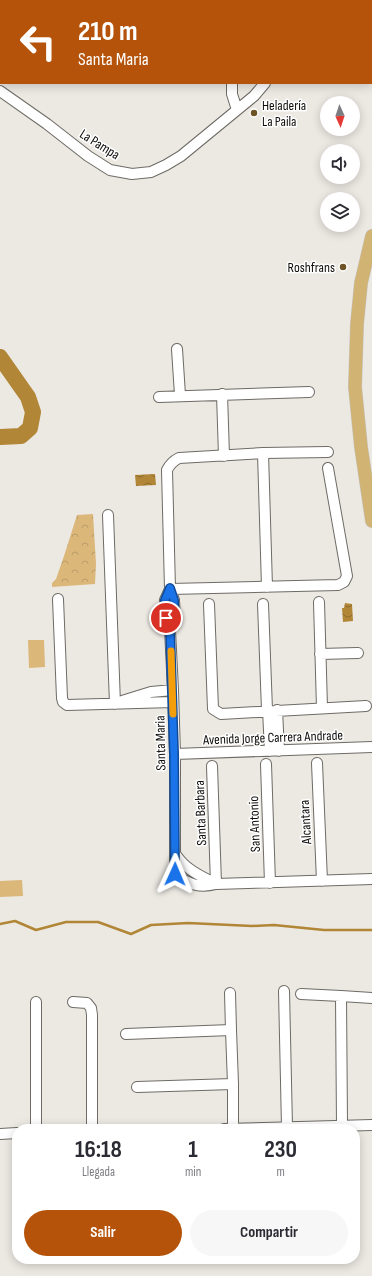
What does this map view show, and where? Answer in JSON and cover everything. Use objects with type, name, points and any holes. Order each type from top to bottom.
[{"type":"main road","points":[[372,236],[361,283],[357,324],[355,388],[360,446],[372,521]]},
{"type":"street","points":[[232,84],[232,94],[238,110]]},
{"type":"street","name":"La Pampa","points":[[0,91],[47,124],[88,156],[110,170],[132,174],[152,172],[166,166],[181,156],[238,110],[254,96],[264,84]]},
{"type":"street","points":[[177,349],[180,395]]},
{"type":"street","points":[[159,397],[180,395],[309,392]]},
{"type":"street","points":[[222,394],[224,456],[263,453],[328,452]]},
{"type":"street","points":[[263,453],[267,587]]},
{"type":"street","name":"Santa Maria","points":[[224,456],[179,458],[169,464],[167,470],[170,588],[174,600],[175,618],[170,630],[173,690],[175,874],[196,886],[216,884],[372,879]]},
{"type":"street","points":[[170,588],[338,585],[344,582],[347,576],[328,468]]},
{"type":"street","points":[[108,515],[115,704]]},
{"type":"street","points":[[58,599],[63,702],[67,705],[173,702]]},
{"type":"street","points":[[319,602],[322,708]]},
{"type":"street","points":[[209,604],[213,709],[221,714],[271,710],[366,706]]},
{"type":"street","points":[[263,604],[274,751]]},
{"type":"street","points":[[320,654],[358,653]]},
{"type":"street","points":[[115,704],[151,692],[173,690]]},
{"type":"street","name":"Avenida Jorge Carrera Andrade","points":[[174,754],[372,747]]},
{"type":"street","name":"Alcantara","points":[[317,762],[322,881]]},
{"type":"street","name":"San Antonio","points":[[266,764],[270,883]]},
{"type":"street","name":"Santa Barbara","points":[[212,766],[216,884]]},
{"type":"street","name":"Santa Maria","points":[[176,856],[185,866],[197,875],[216,884]]},
{"type":"street","points":[[284,991],[287,1124]]},
{"type":"street","points":[[230,993],[233,1124]]},
{"type":"street","points":[[301,994],[372,998]]},
{"type":"street","points":[[341,996],[342,1124]]},
{"type":"street","points":[[36,1002],[36,1124]]},
{"type":"street","points":[[73,1002],[87,1003],[91,1008],[92,1124]]},
{"type":"street","points":[[126,1034],[232,1030]]},
{"type":"street","points":[[137,1087],[233,1084]]},
{"type":"street","points":[[360,1125],[372,1125]]},
{"type":"street","points":[[0,1134],[12,1133]]},
{"type":"green space","points":[[93,514],[96,564],[95,584],[52,587],[52,583],[56,579],[77,515]]},
{"type":"green space","points":[[28,640],[44,640],[45,667],[29,668]]},
{"type":"green space","points":[[22,880],[23,896],[0,897],[0,881]]},
{"type":"water","points":[[155,474],[156,485],[136,486],[135,475]]},
{"type":"water","points":[[345,603],[352,604],[353,621],[343,622],[342,608],[344,608]]},
{"type":"waterway","points":[[0,357],[28,397],[33,412],[30,428],[21,436],[0,437]]},
{"type":"waterway","points":[[0,924],[15,921],[36,930],[66,922],[98,922],[131,934],[151,925],[188,923],[252,926],[274,925],[324,930],[372,930]]},
{"type":"slow traffic","points":[[171,651],[173,714]]},
{"type":"place","name":"Heladería La Paila","points":[[254,113]]},
{"type":"place","name":"Roshfrans","points":[[343,267]]},
{"type":"route","points":[[166,618],[165,600],[170,588],[174,600],[175,618],[170,630],[173,690],[175,874]]}]
